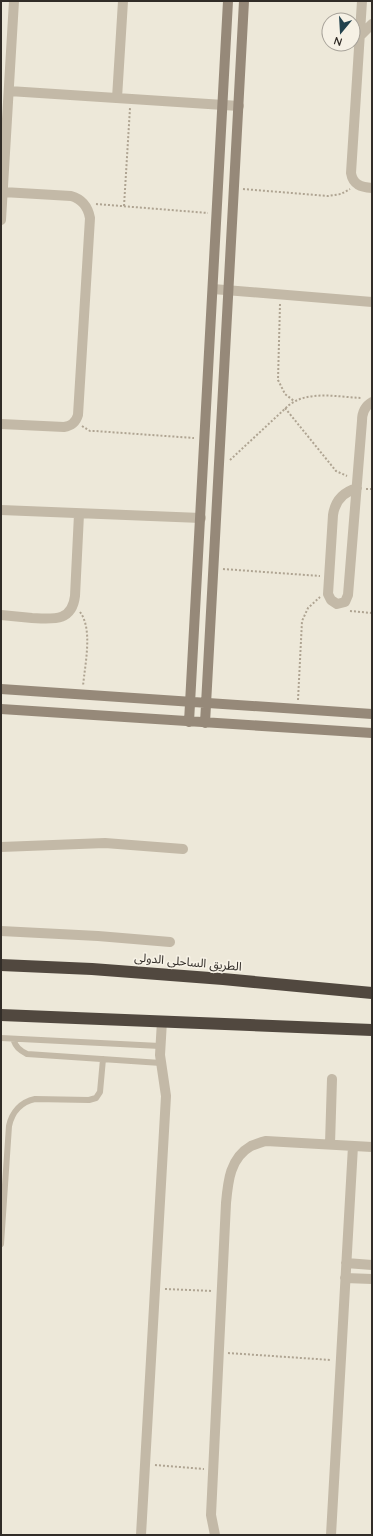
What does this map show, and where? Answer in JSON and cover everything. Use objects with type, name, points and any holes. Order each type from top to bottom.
[{"type":"highway","name":"الطريق الساحلى الدولى","points":[[1,965],[92,969],[223,979],[372,993]]},
{"type":"highway","points":[[1,1015],[372,1030]]},
{"type":"street","points":[[1,220],[14,1]]},
{"type":"street","points":[[117,98],[123,1]]},
{"type":"street","points":[[189,722],[228,1]]},
{"type":"street","points":[[205,723],[244,1]]},
{"type":"street","points":[[361,18],[362,1]]},
{"type":"street","points":[[361,35],[372,24]]},
{"type":"street","points":[[359,52],[351,173],[356,184],[363,187],[372,188]]},
{"type":"street","points":[[9,91],[239,106]]},
{"type":"street","points":[[1,424],[64,428],[72,425],[77,419],[90,218],[87,208],[76,197],[3,192]]},
{"type":"street","points":[[213,289],[372,302]]},
{"type":"street","points":[[357,488],[345,493],[334,508],[328,594],[331,600],[337,604],[344,602],[348,595],[357,488],[358,476],[362,416],[368,400]]},
{"type":"street","points":[[1,510],[201,518]]},
{"type":"street","points":[[1,615],[55,619],[66,615],[73,606],[75,596],[79,514]]},
{"type":"street","points":[[1,689],[372,714]]},
{"type":"street","points":[[1,709],[372,733]]},
{"type":"street","points":[[1,847],[105,843],[183,850]]},
{"type":"street","points":[[1,931],[98,936],[170,942]]},
{"type":"street","points":[[141,1535],[166,1096],[160,1046],[162,1021]]},
{"type":"street","points":[[330,1144],[332,1079]]},
{"type":"street","points":[[215,1535],[211,1515],[226,1203],[231,1169],[239,1156],[251,1146],[266,1141],[372,1147]]},
{"type":"street","points":[[331,1535],[353,1146]]},
{"type":"street","points":[[346,1263],[372,1265]]},
{"type":"street","points":[[345,1278],[372,1279]]},
{"type":"lane","points":[[1,1038],[160,1046]]},
{"type":"lane","points":[[13,1039],[20,1051],[27,1054],[161,1063]]},
{"type":"lane","points":[[1,1244],[10,1126],[13,1115],[20,1106],[30,1100],[89,1100],[96,1098],[100,1092],[103,1059]]},
{"type":"path","points":[[124,206],[130,98]]},
{"type":"path","points":[[234,188],[328,196],[341,194],[356,184]]},
{"type":"path","points":[[84,204],[217,213]]},
{"type":"path","points":[[280,294],[278,380],[285,394],[294,401]]},
{"type":"path","points":[[219,470],[294,401],[312,395],[368,400]]},
{"type":"path","points":[[285,408],[336,471],[349,477],[358,476]]},
{"type":"path","points":[[77,419],[82,426],[90,430],[205,439]]},
{"type":"path","points":[[214,568],[329,577]]},
{"type":"path","points":[[297,709],[302,621],[304,614],[312,603],[328,594]]},
{"type":"path","points":[[337,604],[343,610],[372,613]]},
{"type":"path","points":[[73,606],[84,618],[87,629],[82,694]]},
{"type":"path","points":[[155,1288],[222,1292]]},
{"type":"path","points":[[219,1352],[341,1361]]},
{"type":"path","points":[[145,1464],[214,1469]]}]
